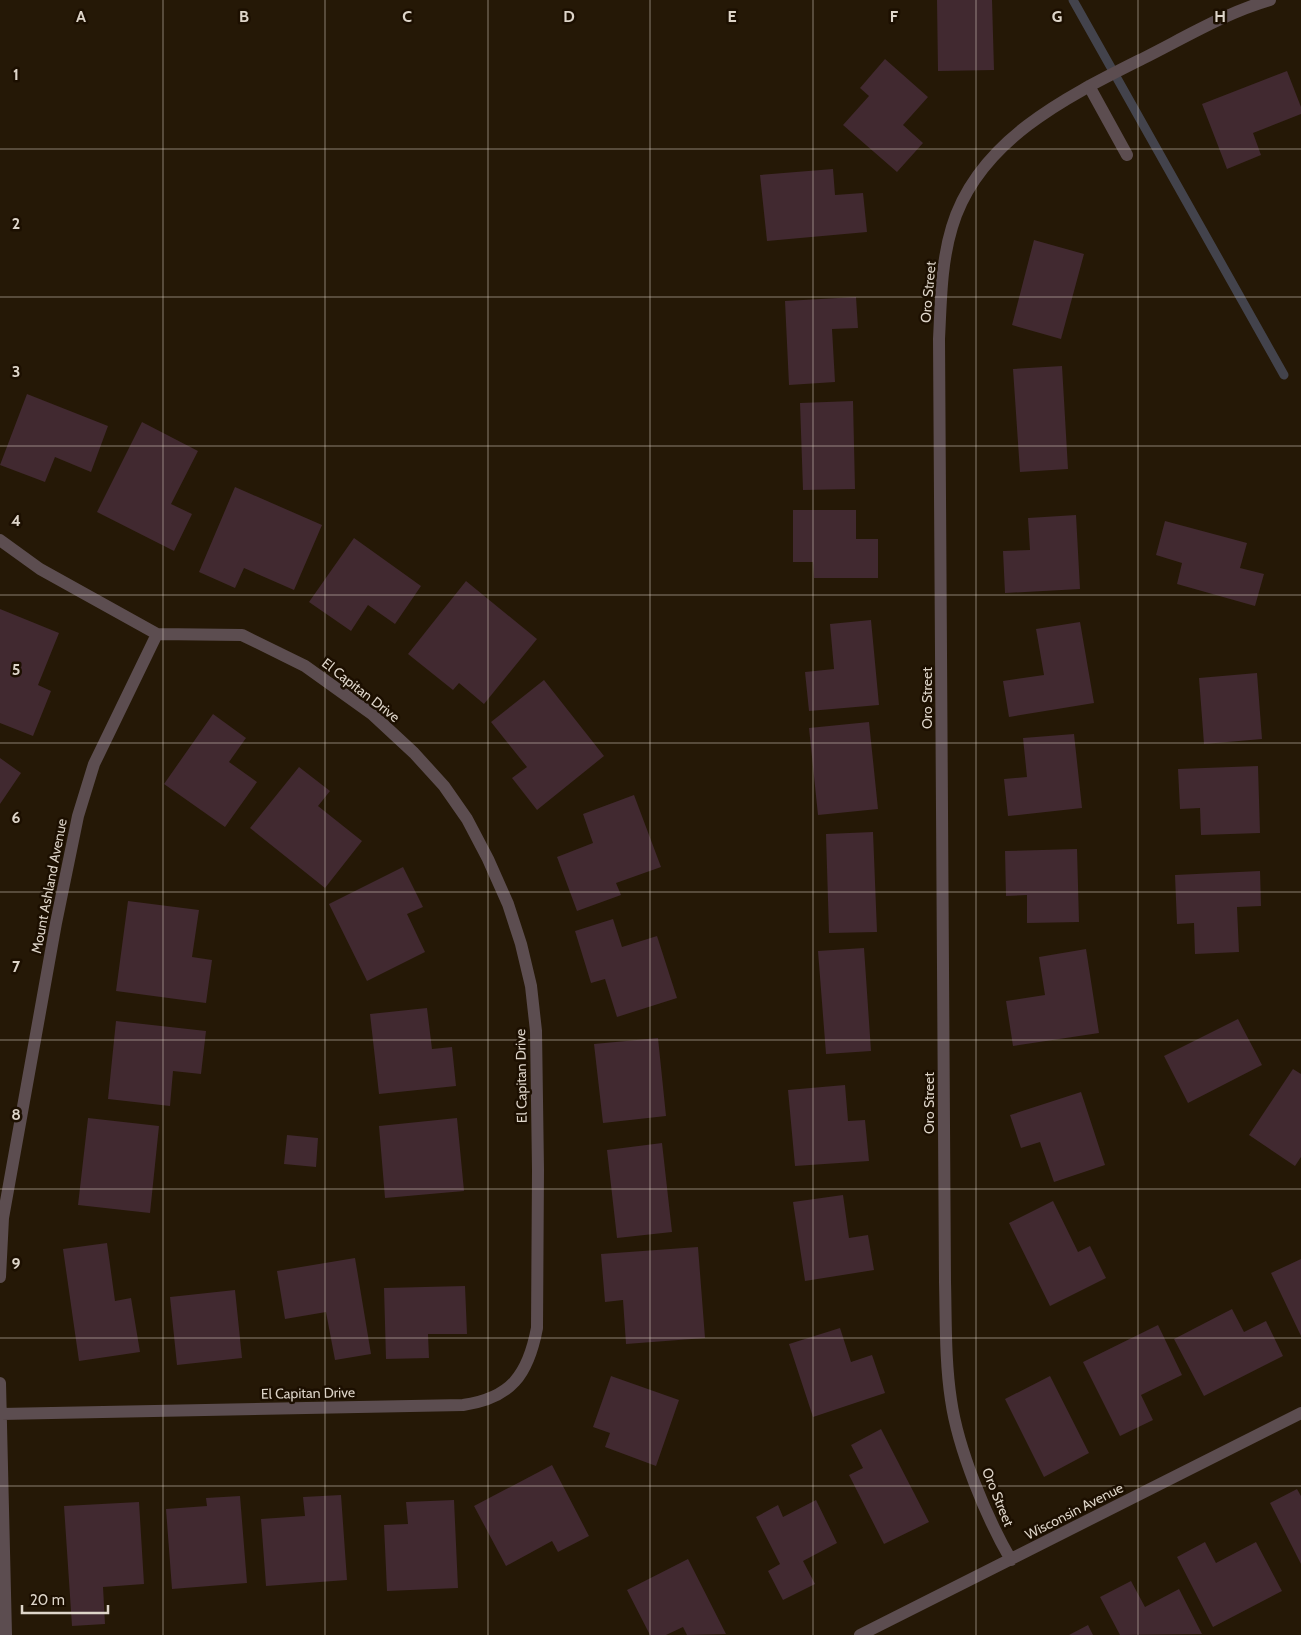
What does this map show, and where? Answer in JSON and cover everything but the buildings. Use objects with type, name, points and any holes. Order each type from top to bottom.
[{"type":"street","name":"Oro Street","points":[[1011,1560],[1000,1541],[974,1482],[958,1433],[951,1402],[947,1358],[939,339],[943,268],[952,226],[965,197],[996,153],[1036,119],[1089,86],[1220,20],[1270,0]]},
{"type":"street","points":[[1089,86],[1127,155]]},
{"type":"street","name":"El Capitan Drive","points":[[0,540],[40,569],[157,634],[242,635],[304,666],[372,714],[414,753],[444,786],[467,819],[488,859],[508,904],[521,944],[531,986],[536,1031],[538,1229],[537,1328],[534,1345],[528,1362],[520,1376],[509,1388],[495,1397],[480,1403],[462,1405],[1,1414]]},
{"type":"street","name":"Mount Ashland Avenue","points":[[0,1277],[3,1218],[56,923],[78,816],[94,764],[157,634]]},
{"type":"street","points":[[0,1383],[6,1635]]},
{"type":"street","name":"Wisconsin Avenue","points":[[860,1635],[1301,1413]]},
{"type":"waterway","points":[[1073,0],[1284,375]]}]
